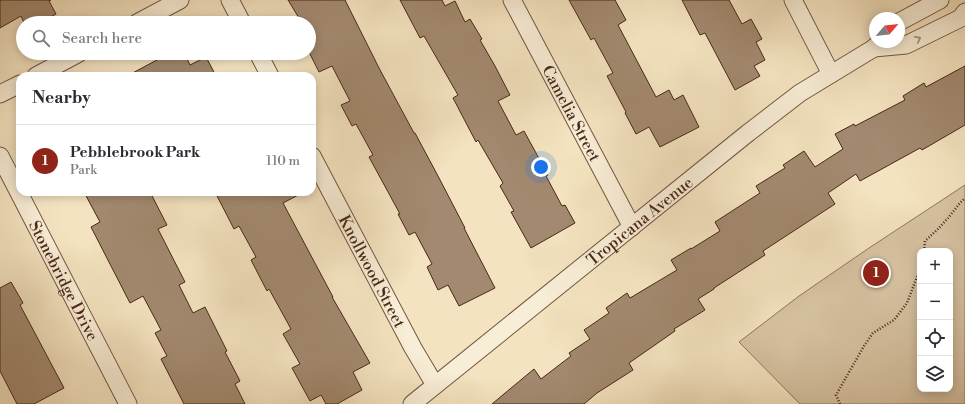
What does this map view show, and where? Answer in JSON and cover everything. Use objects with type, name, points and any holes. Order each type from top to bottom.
[{"type":"street","points":[[149,16],[180,0]]},
{"type":"street","points":[[230,0],[238,16]]},
{"type":"street","name":"Camelia Street","points":[[512,0],[632,227]]},
{"type":"street","points":[[793,0],[832,74]]},
{"type":"street","points":[[905,19],[940,0]]},
{"type":"street","name":"Tropicana Avenue","points":[[905,45],[960,18],[965,12]]},
{"type":"street","name":"Tropicana Avenue","points":[[412,404],[800,93],[872,48]]},
{"type":"street","points":[[43,72],[66,60]]},
{"type":"street","points":[[262,60],[268,72]]},
{"type":"street","points":[[0,94],[16,86]]},
{"type":"street","name":"Stonebridge Drive","points":[[0,156],[16,187]]},
{"type":"street","name":"Knollwood Street","points":[[316,164],[413,348],[436,385]]},
{"type":"street","name":"Stonebridge Drive","points":[[21,196],[128,404]]},
{"type":"path","points":[[924,248],[925,241],[937,230],[965,198]]},
{"type":"path","points":[[840,404],[836,394],[864,346],[873,333],[894,320],[907,303],[917,277]]},
{"type":"shaded area","points":[[965,185],[965,404],[800,404],[739,342],[799,296]]},
{"type":"building","points":[[0,0],[51,0],[49,1],[56,14],[52,16],[16,16],[16,19],[0,28]]},
{"type":"building","points":[[288,0],[345,0],[379,68],[438,176],[495,288],[459,306],[448,285],[438,290],[427,267],[432,264],[415,232],[409,235],[398,214],[400,214],[369,157],[373,155],[356,124],[352,126],[341,105],[350,101],[332,66],[319,72],[313,60],[316,60],[316,16],[298,16]]},
{"type":"building","points":[[400,0],[442,0],[445,6],[455,1],[465,22],[470,19],[482,39],[480,40],[510,95],[498,101],[516,135],[524,131],[548,175],[546,176],[562,206],[565,205],[575,223],[531,248],[511,212],[514,211],[500,186],[503,183],[478,140],[476,142],[453,98],[458,95],[424,36],[420,38]]},
{"type":"building","points":[[569,0],[615,0],[626,20],[618,25],[656,97],[669,90],[674,100],[683,95],[699,127],[660,147],[649,127],[636,134],[607,76],[613,73],[594,38],[591,40]]},
{"type":"building","points":[[682,0],[729,0],[742,24],[751,19],[762,39],[756,42],[765,60],[754,66],[760,76],[735,90],[705,33],[700,35]]},
{"type":"building","points":[[157,60],[188,60],[190,65],[200,60],[208,60],[214,72],[134,72]]},
{"type":"building","points":[[965,66],[965,125],[922,150],[920,148],[860,181],[856,174],[828,193],[835,204],[763,251],[765,255],[698,299],[705,310],[674,329],[675,331],[629,363],[633,370],[597,393],[584,404],[492,404],[534,369],[541,379],[571,356],[569,353],[590,339],[584,330],[609,313],[606,308],[627,293],[630,298],[677,270],[671,260],[720,231],[715,222],[760,193],[756,186],[785,168],[783,165],[804,151],[815,167],[843,149],[835,134],[854,124],[855,126],[905,100],[903,96],[924,83],[926,87]]},
{"type":"building","points":[[86,196],[152,196],[167,225],[158,229],[185,282],[179,285],[193,313],[205,307],[240,381],[235,384],[245,404],[184,404],[161,359],[167,356],[155,333],[161,330],[143,296],[130,303],[91,227],[100,222]]},
{"type":"building","points":[[217,196],[296,196],[283,203],[332,297],[370,363],[353,372],[362,390],[337,404],[326,404],[321,395],[310,401],[292,368],[300,364],[283,334],[291,329],[269,289],[267,291],[251,260],[256,257],[239,226],[234,229]]},
{"type":"building","points":[[11,282],[23,303],[20,305],[64,388],[34,404],[17,404],[0,371],[0,288]]},
{"type":"place","name":"Pebblebrook Park","points":[[876,273]]}]
